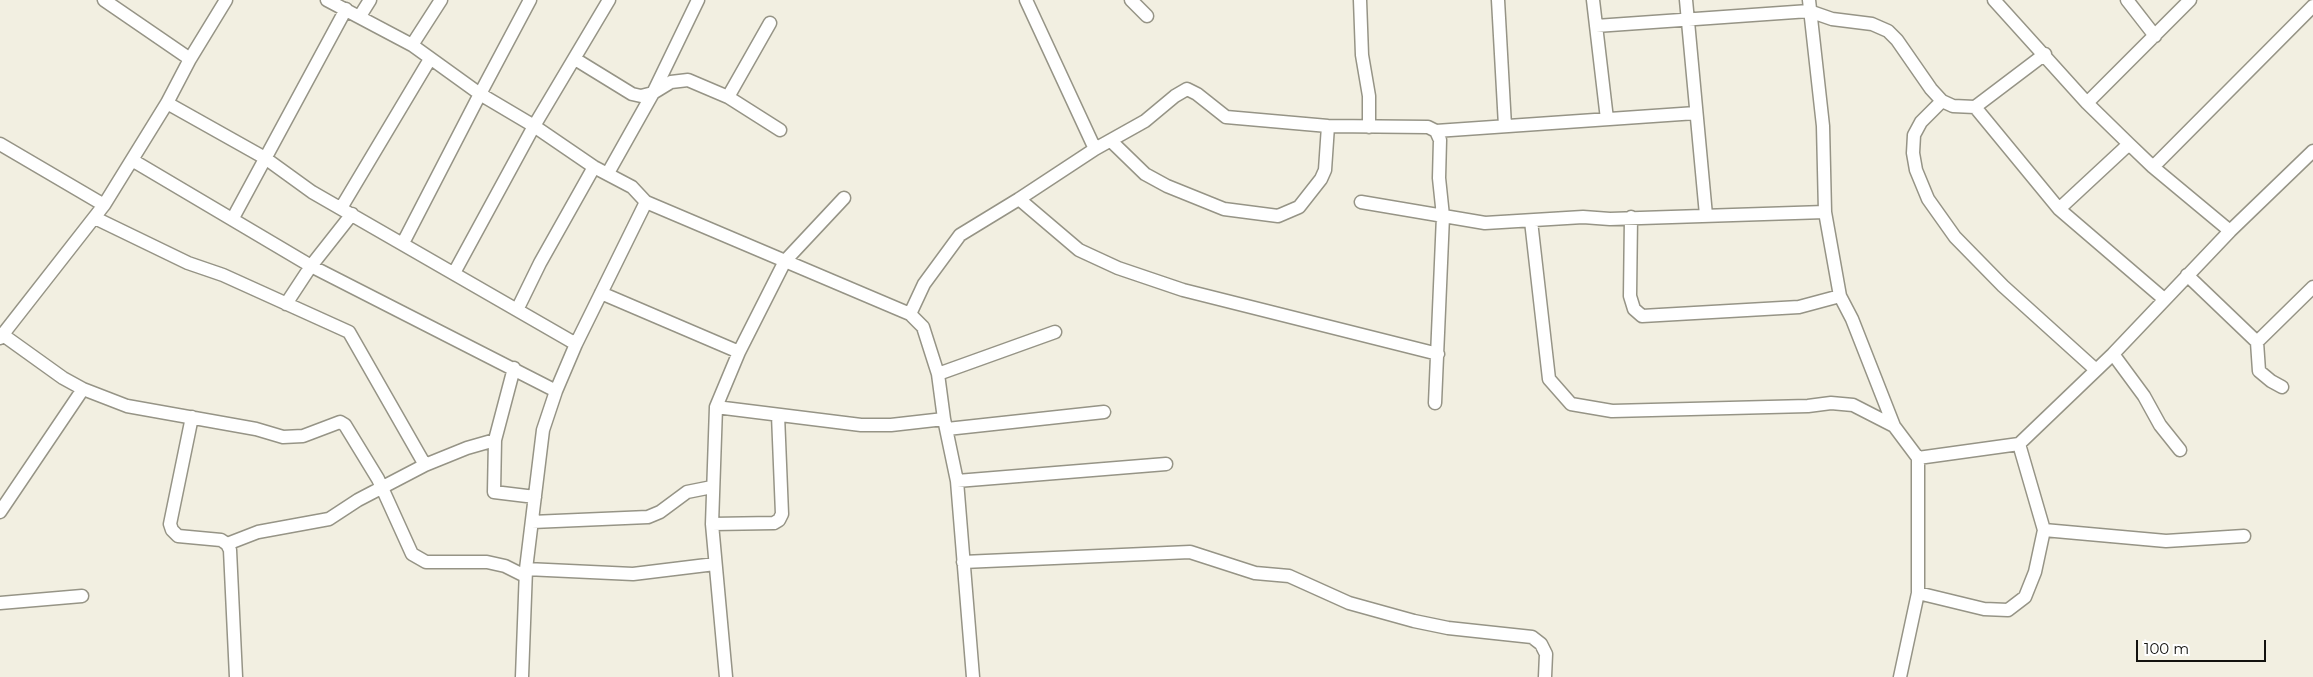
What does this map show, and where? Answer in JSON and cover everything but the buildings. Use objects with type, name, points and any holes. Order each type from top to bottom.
[{"type":"street","points":[[104,0],[190,59]]},
{"type":"street","points":[[226,0],[190,59],[167,103],[104,205],[1,337],[63,378],[127,406],[160,413],[192,416],[256,429],[283,437],[303,436],[340,422],[345,425],[382,487],[412,554],[426,562],[487,562],[526,572],[633,574],[715,564]]},
{"type":"street","points":[[327,0],[360,16],[412,46],[480,94],[534,126],[594,167],[608,173],[639,192],[646,202],[910,314],[923,327],[938,374],[956,482],[973,677]]},
{"type":"street","points":[[360,16],[370,0]]},
{"type":"street","points":[[412,46],[441,0]]},
{"type":"street","points":[[403,243],[530,0]]},
{"type":"street","points":[[454,273],[534,126],[609,0]]},
{"type":"street","points":[[608,173],[654,93],[698,0]]},
{"type":"street","points":[[1026,0],[1095,149]]},
{"type":"street","points":[[1131,0],[1147,16]]},
{"type":"street","points":[[1360,0],[1362,55],[1369,96],[1369,126]]},
{"type":"street","points":[[1498,0],[1505,126]]},
{"type":"street","points":[[1593,0],[1607,119]]},
{"type":"street","points":[[1686,0],[1706,215]]},
{"type":"street","points":[[1994,0],[2087,102],[2129,144],[2153,167],[2230,231]]},
{"type":"street","points":[[2128,0],[2155,36]]},
{"type":"street","points":[[2087,102],[2190,0]]},
{"type":"street","points":[[1596,26],[1687,20],[1809,5],[1832,19],[1872,24],[1888,31],[1897,40],[1931,89],[1942,101],[1953,106],[1975,107],[2045,54]]},
{"type":"street","points":[[1809,5],[1822,119],[1826,212],[1840,296],[1852,319],[1894,426],[1918,458],[1918,593],[1900,677]]},
{"type":"street","points":[[2153,167],[2313,6]]},
{"type":"street","points":[[232,218],[346,9]]},
{"type":"street","points":[[728,97],[770,23]]},
{"type":"street","points":[[286,304],[347,211],[430,59]]},
{"type":"street","points":[[575,59],[632,94],[641,96],[654,93],[671,82],[688,80],[728,97],[780,130]]},
{"type":"street","points":[[910,314],[924,284],[960,235],[1020,199],[1095,149],[1145,121],[1175,96],[1187,89],[1197,94],[1226,117],[1328,126],[1428,127],[1436,131],[1696,113]]},
{"type":"street","points":[[1942,101],[1921,122],[1914,135],[1913,153],[1916,170],[1928,199],[1956,237],[2003,286],[2096,370]]},
{"type":"street","points":[[167,103],[265,158],[312,192],[576,344]]},
{"type":"street","points":[[1975,107],[2059,209],[2164,299]]},
{"type":"street","points":[[1111,141],[1145,174],[1167,186],[1224,209],[1278,216],[1299,207],[1321,179],[1324,170],[1328,126]]},
{"type":"street","points":[[1435,403],[1444,216],[1439,178],[1440,140],[1436,131]]},
{"type":"street","points":[[0,144],[104,205]]},
{"type":"street","points":[[2059,209],[2129,144]]},
{"type":"street","points":[[1918,458],[2019,444],[2113,354],[2230,231],[2313,151]]},
{"type":"street","points":[[132,160],[311,266],[556,391]]},
{"type":"street","points":[[517,310],[549,246],[594,167]]},
{"type":"street","points":[[726,677],[712,524],[716,407],[740,352],[785,261],[844,198]]},
{"type":"street","points":[[1020,199],[1079,250],[1118,268],[1183,290],[1438,354]]},
{"type":"street","points":[[522,677],[526,572],[543,430],[556,391],[576,344],[646,202]]},
{"type":"street","points":[[1361,202],[1484,223],[1531,222],[1583,217],[1610,219],[1826,212]]},
{"type":"street","points":[[1631,217],[1630,296],[1634,309],[1642,316],[1799,307],[1840,296]]},
{"type":"street","points":[[95,218],[188,263],[223,275],[349,332],[425,464]]},
{"type":"street","points":[[1531,222],[1549,379],[1571,404],[1612,411],[1798,406],[1831,403],[1853,405],[1894,426]]},
{"type":"street","points":[[2188,275],[2257,342],[2259,371],[2282,387]]},
{"type":"street","points":[[2257,342],[2313,287]]},
{"type":"street","points":[[601,293],[740,352]]},
{"type":"street","points":[[938,374],[1055,332]]},
{"type":"street","points":[[2113,354],[2144,396],[2160,425],[2180,450]]},
{"type":"street","points":[[514,368],[495,440],[494,492],[535,497]]},
{"type":"street","points":[[0,512],[83,388]]},
{"type":"street","points":[[716,407],[861,425],[945,424],[1104,412]]},
{"type":"street","points":[[712,524],[774,523],[779,520],[782,514],[778,415]]},
{"type":"street","points":[[192,416],[170,524],[172,530],[178,536],[221,540],[227,544],[230,550],[236,677]]},
{"type":"street","points":[[227,544],[258,532],[329,519],[425,464],[467,448],[495,440]]},
{"type":"street","points":[[1918,593],[1984,609],[2008,610],[2025,597],[2035,572],[2044,530],[2019,444]]},
{"type":"street","points":[[956,482],[1166,464]]},
{"type":"street","points":[[532,522],[648,517],[660,512],[687,492],[712,487]]},
{"type":"street","points":[[2044,530],[2166,540],[2244,536]]},
{"type":"street","points":[[963,562],[1190,552],[1255,573],[1289,576],[1348,603],[1414,622],[1448,628],[1532,637],[1541,644],[1546,654],[1545,677]]},
{"type":"street","points":[[0,603],[82,596]]}]
